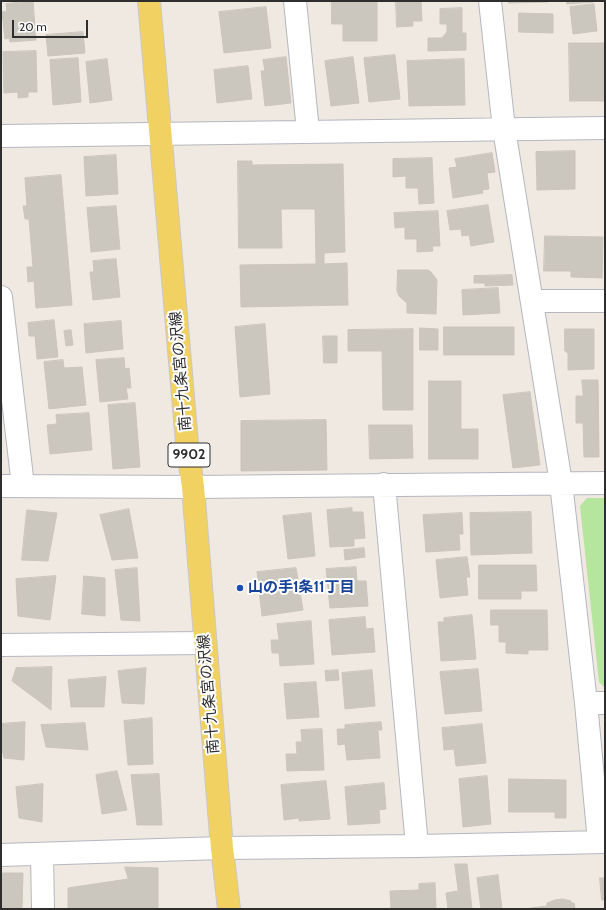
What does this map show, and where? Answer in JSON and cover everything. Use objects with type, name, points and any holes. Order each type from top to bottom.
[{"type":"main road","name":"南十九条宮の沢線","points":[[150,1],[187,443],[193,487],[228,909]]},
{"type":"street","points":[[295,1],[308,131]]},
{"type":"street","points":[[1,856],[222,848],[602,842],[596,703],[504,128],[490,1]]},
{"type":"street","points":[[1,136],[504,128],[605,128]]},
{"type":"street","points":[[532,301],[605,301]]},
{"type":"street","points":[[2,306],[23,486]]},
{"type":"street","points":[[1,486],[193,487],[605,483]]},
{"type":"street","points":[[384,484],[417,846]]},
{"type":"street","points":[[1,645],[157,645],[205,643]]},
{"type":"street","points":[[42,855],[43,909]]},
{"type":"green space","points":[[587,498],[605,498],[605,688],[599,682],[580,506]]},
{"type":"building","points":[[33,1],[36,40],[10,42],[9,38],[5,39],[2,12],[7,11],[6,4]]},
{"type":"building","points":[[396,1],[421,1],[422,21],[413,21],[413,26],[397,27]]},
{"type":"building","points":[[509,1],[548,1],[548,2],[509,3]]},
{"type":"building","points":[[567,1],[593,1],[593,2],[567,4]]},
{"type":"building","points":[[332,2],[377,2],[377,41],[343,41],[343,24],[332,24]]},
{"type":"building","points":[[594,4],[597,31],[573,34],[570,7]]},
{"type":"building","points":[[266,7],[271,48],[224,53],[219,12]]},
{"type":"building","points":[[462,8],[462,33],[466,33],[466,50],[428,51],[428,38],[442,38],[447,32],[447,24],[440,24],[440,9]]},
{"type":"building","points":[[519,13],[553,14],[553,33],[519,32]]},
{"type":"building","points":[[83,32],[85,53],[48,56],[46,35]]},
{"type":"building","points":[[569,43],[605,43],[605,101],[570,101]]},
{"type":"building","points":[[36,51],[37,92],[28,92],[28,97],[18,98],[18,92],[4,93],[3,52]]},
{"type":"building","points":[[395,55],[400,99],[369,102],[364,58]]},
{"type":"building","points":[[286,57],[291,103],[265,106],[261,71],[265,71],[263,60]]},
{"type":"building","points":[[353,57],[359,103],[331,106],[325,61]]},
{"type":"building","points":[[78,58],[81,102],[53,105],[50,60]]},
{"type":"building","points":[[107,59],[112,100],[90,103],[86,62]]},
{"type":"building","points":[[464,59],[465,105],[409,106],[407,61]]},
{"type":"building","points":[[248,66],[252,99],[217,103],[214,70]]},
{"type":"building","points":[[575,151],[575,189],[537,190],[536,152]]},
{"type":"building","points":[[492,153],[495,172],[487,173],[489,189],[482,190],[483,193],[453,198],[449,168],[457,167],[455,159]]},
{"type":"building","points":[[116,155],[118,194],[86,196],[84,157]]},
{"type":"building","points":[[432,158],[434,203],[419,204],[418,188],[406,188],[406,176],[393,177],[393,159]]},
{"type":"building","points":[[238,161],[252,161],[252,165],[343,164],[345,252],[324,253],[324,264],[347,263],[348,305],[241,307],[240,265],[316,264],[315,209],[281,209],[282,248],[239,248]]},
{"type":"building","points":[[61,175],[72,305],[36,308],[34,281],[28,282],[27,267],[33,267],[29,219],[25,219],[23,206],[27,206],[25,178]]},
{"type":"building","points":[[488,205],[494,242],[471,246],[469,235],[462,236],[461,229],[450,230],[447,211]]},
{"type":"building","points":[[116,206],[120,249],[91,252],[87,208]]},
{"type":"building","points":[[438,211],[440,246],[432,246],[433,251],[417,252],[417,239],[405,239],[405,227],[395,228],[394,213]]},
{"type":"building","points":[[545,236],[603,237],[602,278],[571,277],[571,271],[544,271]]},
{"type":"building","points":[[116,259],[120,297],[93,300],[90,272],[94,272],[93,261]]},
{"type":"building","points":[[398,270],[428,270],[431,272],[437,280],[436,314],[407,313],[407,303],[399,296],[397,291]]},
{"type":"building","points":[[512,275],[513,285],[485,286],[485,283],[474,283],[474,276]]},
{"type":"building","points":[[498,288],[500,313],[463,315],[462,290]]},
{"type":"building","points":[[54,320],[58,357],[37,359],[35,336],[29,336],[28,323]]},
{"type":"building","points":[[121,321],[123,349],[86,353],[84,324]]},
{"type":"building","points":[[265,324],[270,394],[240,397],[235,327]]},
{"type":"building","points":[[444,327],[514,327],[514,355],[444,355]]},
{"type":"building","points":[[420,328],[438,329],[438,350],[420,350]]},
{"type":"building","points":[[413,329],[413,410],[383,410],[382,351],[348,351],[348,330]]},
{"type":"building","points":[[565,329],[594,329],[594,369],[568,370],[568,353],[565,351]]},
{"type":"building","points":[[71,330],[73,345],[66,346],[64,331]]},
{"type":"building","points":[[323,336],[337,336],[337,363],[324,363]]},
{"type":"building","points":[[124,358],[125,369],[129,368],[131,388],[126,388],[128,399],[100,402],[96,360]]},
{"type":"building","points":[[63,360],[64,368],[82,367],[86,405],[49,409],[44,362]]},
{"type":"building","points":[[582,380],[598,380],[599,457],[584,457],[583,423],[576,423],[576,396],[583,396]]},
{"type":"building","points":[[429,381],[461,381],[461,429],[478,429],[478,459],[429,459]]},
{"type":"building","points":[[530,392],[540,465],[513,468],[503,395]]},
{"type":"building","points":[[135,403],[140,467],[113,469],[108,405]]},
{"type":"building","points":[[89,413],[92,450],[50,454],[47,425],[57,424],[56,415]]},
{"type":"building","points":[[326,420],[327,470],[241,471],[241,421]]},
{"type":"building","points":[[369,425],[412,425],[413,458],[370,459]]},
{"type":"building","points":[[352,508],[352,512],[363,512],[365,538],[354,539],[354,546],[330,547],[327,510]]},
{"type":"building","points":[[129,509],[138,558],[112,560],[100,515]]},
{"type":"building","points":[[27,510],[57,513],[48,561],[22,560]]},
{"type":"building","points":[[531,512],[532,553],[471,555],[470,513]]},
{"type":"building","points":[[311,513],[315,556],[288,559],[283,516]]},
{"type":"building","points":[[462,513],[463,534],[459,534],[460,550],[426,552],[423,515]]},
{"type":"building","points":[[364,548],[365,557],[345,560],[344,550]]},
{"type":"building","points":[[467,557],[470,577],[466,577],[468,595],[440,598],[436,560]]},
{"type":"building","points":[[479,565],[536,565],[537,591],[521,591],[521,599],[479,599]]},
{"type":"building","points":[[356,567],[357,581],[366,581],[368,606],[330,608],[326,569]]},
{"type":"building","points":[[137,568],[140,621],[121,620],[115,570]]},
{"type":"building","points":[[296,568],[303,610],[262,616],[257,572]]},
{"type":"building","points":[[56,576],[50,620],[18,616],[16,579]]},
{"type":"building","points":[[84,576],[105,578],[105,616],[82,614]]},
{"type":"building","points":[[491,610],[547,610],[548,650],[528,650],[528,654],[506,653],[506,642],[499,642],[499,625],[491,625]]},
{"type":"building","points":[[472,615],[476,659],[441,661],[438,622],[444,622],[444,618]]},
{"type":"building","points":[[365,617],[366,629],[373,628],[375,652],[332,655],[329,620]]},
{"type":"building","points":[[311,621],[314,664],[280,666],[279,653],[272,653],[271,640],[279,640],[277,624]]},
{"type":"building","points":[[52,667],[51,710],[12,681],[16,668]]},
{"type":"building","points":[[146,668],[144,704],[122,703],[118,671]]},
{"type":"building","points":[[478,669],[482,711],[445,714],[440,672]]},
{"type":"building","points":[[338,670],[339,680],[326,681],[325,671]]},
{"type":"building","points":[[372,670],[375,706],[345,709],[342,673]]},
{"type":"building","points":[[106,677],[104,707],[71,707],[68,680]]},
{"type":"building","points":[[316,682],[319,717],[287,719],[284,684]]},
{"type":"building","points":[[152,718],[153,764],[128,765],[124,721]]},
{"type":"building","points":[[25,722],[24,760],[4,758],[1,745],[1,724]]},
{"type":"building","points":[[381,722],[382,730],[378,730],[380,758],[347,760],[345,744],[338,745],[337,729],[345,729],[345,725]]},
{"type":"building","points":[[85,723],[88,750],[46,747],[41,725]]},
{"type":"building","points":[[482,724],[486,763],[456,766],[454,749],[444,750],[442,728]]},
{"type":"building","points":[[322,729],[324,770],[287,771],[286,754],[297,754],[296,742],[302,742],[301,730]]},
{"type":"building","points":[[117,771],[127,810],[102,814],[96,775]]},
{"type":"building","points":[[159,774],[162,825],[137,825],[131,775]]},
{"type":"building","points":[[487,776],[491,824],[463,827],[459,779]]},
{"type":"building","points":[[509,779],[566,780],[566,818],[555,818],[555,812],[509,812]]},
{"type":"building","points":[[326,781],[330,819],[299,821],[299,818],[284,820],[281,785]]},
{"type":"building","points":[[384,783],[386,809],[379,810],[380,823],[348,825],[345,787]]},
{"type":"building","points":[[43,784],[42,822],[19,818],[16,787]]},
{"type":"building","points":[[455,864],[467,864],[472,909],[448,909],[446,893],[458,891]]},
{"type":"building","points":[[125,867],[158,868],[158,909],[68,909],[68,888],[128,879]]},
{"type":"building","points":[[3,873],[23,873],[22,909],[3,909]]},
{"type":"building","points":[[498,875],[502,909],[481,909],[477,878]]},
{"type":"building","points":[[600,878],[605,878],[605,900],[602,900]]},
{"type":"building","points":[[435,883],[436,909],[391,909],[390,891],[419,890],[419,884]]},
{"type":"building","points":[[563,899],[574,903],[575,909],[523,909],[547,906],[547,903]]},
{"type":"place","name":"山の手1条11丁目","points":[[240,588]]}]
